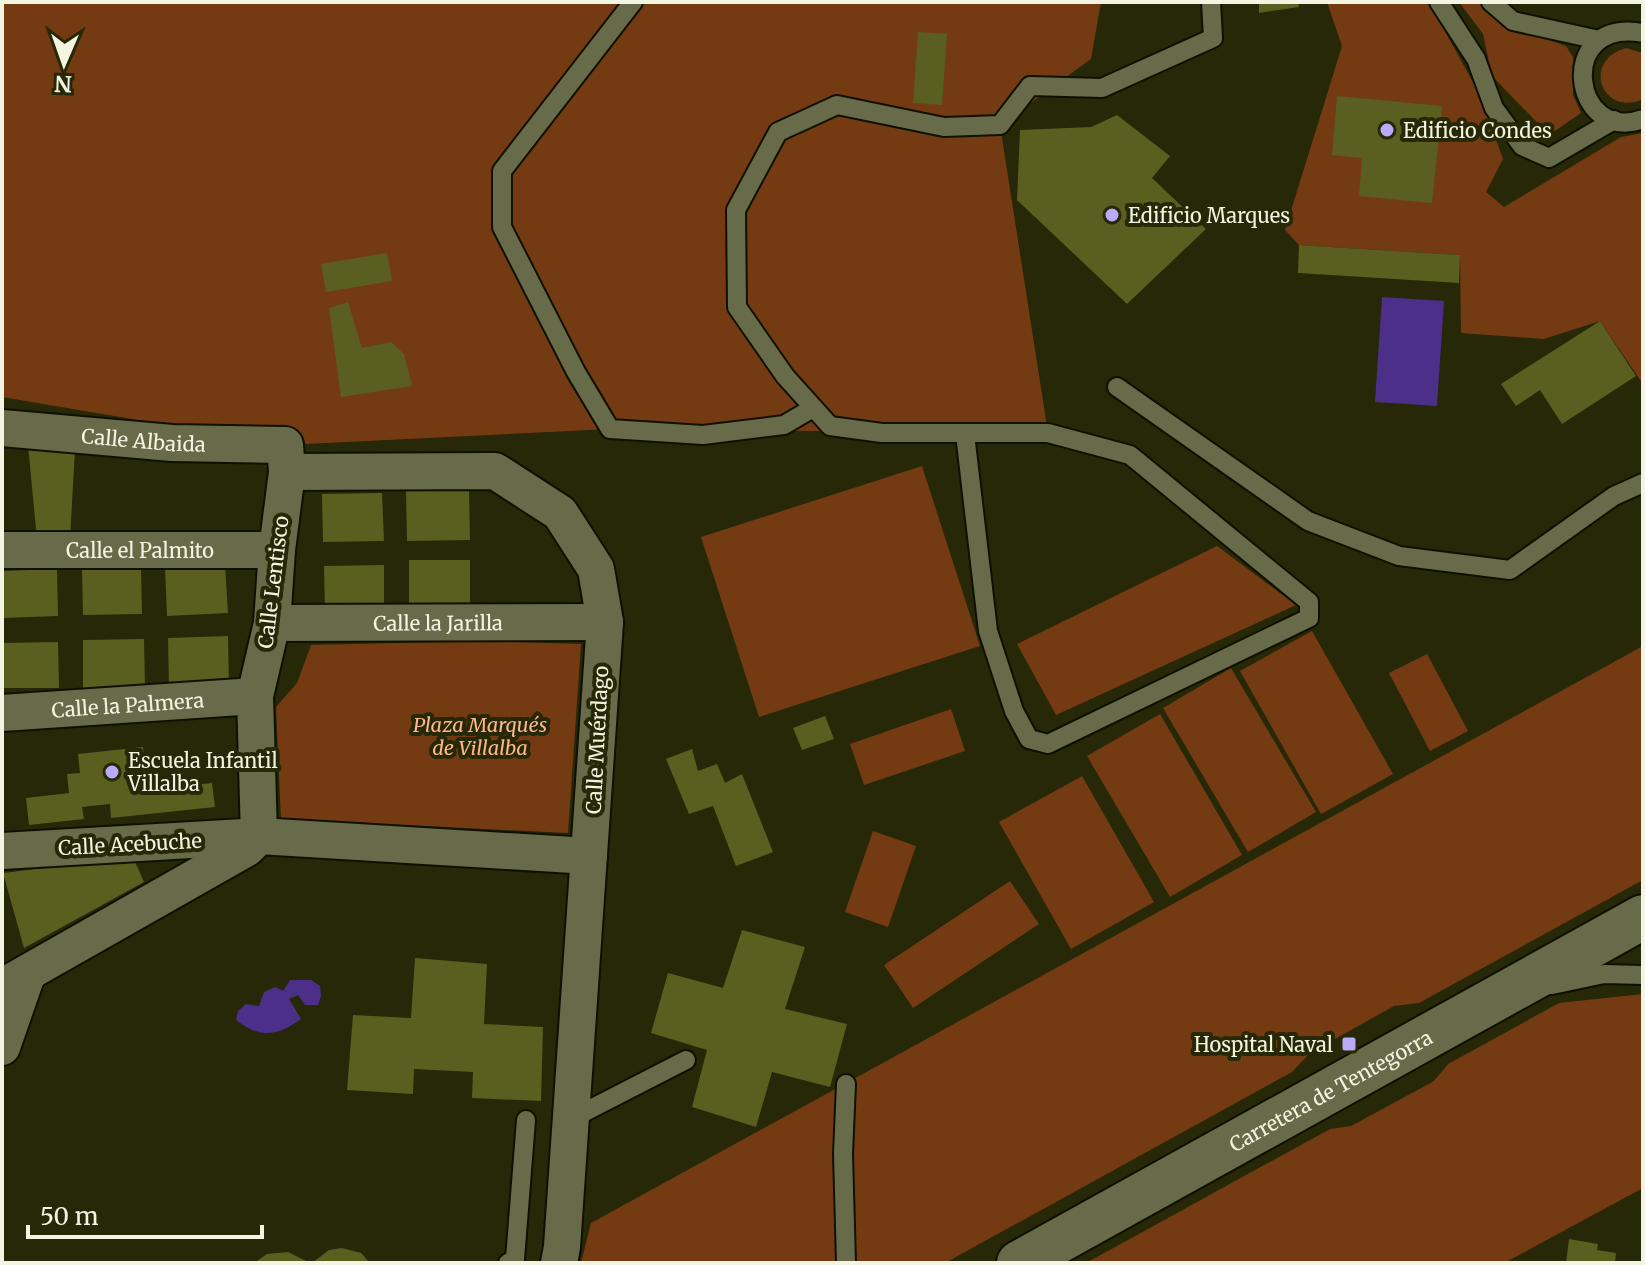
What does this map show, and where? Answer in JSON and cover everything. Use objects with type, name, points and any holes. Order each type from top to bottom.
[{"type":"main road","name":"Carretera de Tentegorra","points":[[1019,1263],[1643,917]]},
{"type":"street","name":"Calle Albaida","points":[[2,428],[172,443],[286,458]]},
{"type":"street","name":"Calle Lentisco","points":[[259,836],[255,696],[272,623],[286,458]]},
{"type":"street","name":"Calle Muérdago","points":[[286,458],[495,471],[560,513],[596,569],[605,622],[559,1263]]},
{"type":"street","name":"Calle el Palmito","points":[[2,550],[277,550]]},
{"type":"street","name":"Calle la Jarilla","points":[[272,623],[605,622]]},
{"type":"street","name":"Calle la Palmera","points":[[2,713],[255,696]]},
{"type":"street","name":"Calle Acebuche","points":[[2,851],[259,836],[589,856]]},
{"type":"street","points":[[2,1047],[14,981],[247,848],[259,836]]},
{"type":"lane","points":[[633,2],[502,171],[502,227],[576,372],[610,429],[703,435],[784,425],[813,408]]},
{"type":"lane","points":[[965,434],[988,631],[1014,711],[1029,739],[1048,744],[1309,618],[1309,602],[1130,455],[1048,433],[882,433],[830,426],[785,376],[737,307],[736,210],[778,132],[837,105],[944,127],[1000,125],[1030,86],[1102,88],[1213,38],[1211,2]]},
{"type":"lane","points":[[1439,2],[1476,59],[1494,108],[1522,146],[1549,158],[1614,120]]},
{"type":"lane","points":[[1491,2],[1513,21],[1599,40]]},
{"type":"lane","points":[[1643,33],[1627,30],[1611,33],[1599,40],[1588,52],[1581,71],[1583,87],[1594,108],[1614,120],[1630,123],[1643,119]]},
{"type":"lane","points":[[1117,387],[1308,521],[1399,556],[1510,570],[1614,496],[1643,483]]},
{"type":"lane","points":[[1495,998],[1604,974],[1643,975]]},
{"type":"lane","points":[[571,1119],[686,1060]]},
{"type":"lane","points":[[846,1084],[843,1154],[846,1263]]},
{"type":"lane","points":[[508,1263],[515,1259],[526,1120]]},
{"type":"green space","points":[[2,2],[1101,2],[1091,59],[1000,125],[1048,433],[610,429],[285,445],[2,397]]},
{"type":"green space","points":[[1327,2],[1429,2],[1480,95],[1503,159],[1486,192],[1504,207],[1621,137],[1643,133],[1643,384],[1600,321],[1544,339],[1461,333],[1460,255],[1299,245],[1285,230],[1342,46]]},
{"type":"green space","points":[[1459,2],[1481,2],[1507,25],[1566,46],[1573,57],[1573,95],[1581,113],[1549,135],[1492,76],[1483,34]]},
{"type":"green space","points":[[1626,48],[1643,53],[1643,99],[1629,103],[1617,101],[1608,95],[1602,86],[1601,75],[1604,64],[1612,55]]},
{"type":"green space","points":[[922,466],[980,646],[759,717],[701,537]]},
{"type":"green space","points":[[1217,546],[1296,605],[1056,715],[1017,644]]},
{"type":"green space","points":[[1312,631],[1393,774],[1321,814],[1240,671]]},
{"type":"green space","name":"Plaza Marqués de Villalba","points":[[481,641],[581,644],[568,833],[281,819],[276,707],[297,683],[311,645]]},
{"type":"green space","points":[[1643,646],[1643,880],[1419,1003],[1394,1006],[1310,1053],[1292,1072],[945,1263],[581,1263],[591,1223]]},
{"type":"green space","points":[[1427,654],[1468,731],[1430,751],[1389,673]]},
{"type":"green space","points":[[1231,668],[1316,812],[1248,852],[1163,708]]},
{"type":"green space","points":[[951,709],[965,751],[864,785],[850,744]]},
{"type":"green space","points":[[1160,714],[1242,855],[1170,897],[1087,756]]},
{"type":"green space","points":[[1082,776],[1154,902],[1071,949],[999,822]]},
{"type":"green space","points":[[873,831],[916,846],[888,927],[845,912]]},
{"type":"green space","points":[[1010,881],[1039,924],[913,1008],[884,965]]},
{"type":"green space","points":[[1643,994],[1643,1188],[1504,1263],[1086,1263],[1330,1129],[1351,1126],[1434,1081],[1448,1064],[1559,1003]]},
{"type":"shaded area","points":[[1382,297],[1444,301],[1437,406],[1375,402]]},
{"type":"shaded area","points":[[290,980],[311,980],[320,986],[318,1005],[305,1005],[298,995],[289,999],[301,1019],[269,1033],[253,1030],[236,1020],[238,1011],[246,1004],[259,1006],[264,992],[275,987],[283,991]]},
{"type":"building","points":[[1259,2],[1298,2],[1299,7],[1259,13]]},
{"type":"building","points":[[918,32],[947,34],[942,105],[913,103]]},
{"type":"building","name":"Edificio Condes","points":[[1337,96],[1442,106],[1432,203],[1359,196],[1362,158],[1332,155]]},
{"type":"building","name":"Edificio Marques","points":[[1117,115],[1170,156],[1152,178],[1206,229],[1127,304],[1017,200],[1020,130],[1091,127]]},
{"type":"building","points":[[1299,245],[1460,255],[1459,283],[1298,273]]},
{"type":"building","points":[[387,253],[392,281],[326,292],[321,264]]},
{"type":"building","points":[[348,302],[362,348],[391,342],[404,354],[412,386],[341,397],[329,308]]},
{"type":"building","points":[[1600,321],[1636,376],[1562,424],[1540,390],[1516,406],[1501,384]]},
{"type":"building","points":[[28,445],[75,449],[70,539],[37,540]]},
{"type":"building","points":[[469,490],[470,540],[407,541],[406,491]]},
{"type":"building","points":[[382,493],[384,541],[323,542],[322,494]]},
{"type":"building","points":[[409,560],[470,560],[470,611],[409,611]]},
{"type":"building","points":[[225,565],[228,613],[167,616],[165,567]]},
{"type":"building","points":[[384,565],[384,612],[325,613],[324,566]]},
{"type":"building","points":[[141,567],[142,614],[83,615],[82,569]]},
{"type":"building","points":[[57,569],[58,616],[2,618],[2,571]]},
{"type":"building","points":[[228,636],[229,687],[169,688],[168,638]]},
{"type":"building","points":[[144,639],[145,687],[83,688],[83,640]]},
{"type":"building","points":[[58,642],[59,688],[2,688],[2,643]]},
{"type":"building","points":[[825,716],[834,739],[802,750],[793,728]]},
{"type":"building","points":[[143,747],[146,772],[133,774],[135,791],[212,783],[215,807],[111,818],[110,804],[82,807],[84,819],[29,825],[26,798],[69,793],[67,774],[80,773],[78,754]]},
{"type":"building","points":[[692,749],[698,771],[717,764],[725,783],[742,774],[773,852],[736,866],[713,806],[689,814],[666,759]]},
{"type":"building","points":[[133,857],[144,882],[24,948],[3,873]]},
{"type":"building","points":[[742,930],[805,947],[785,1009],[847,1024],[830,1087],[772,1072],[756,1127],[692,1107],[707,1050],[651,1033],[668,973],[723,988]]},
{"type":"building","points":[[415,958],[487,964],[484,1024],[543,1027],[541,1101],[472,1098],[473,1072],[414,1069],[413,1094],[347,1090],[353,1015],[411,1018]]},
{"type":"building","points":[[1569,1239],[1598,1244],[1597,1250],[1616,1253],[1615,1263],[1566,1263]]},
{"type":"building","points":[[342,1248],[361,1253],[370,1263],[312,1263],[329,1250]]},
{"type":"building","points":[[288,1252],[310,1263],[254,1263],[267,1254]]},
{"type":"place","name":"Edificio Condes","points":[[1387,130]]},
{"type":"place","name":"Edificio Marques","points":[[1112,215]]},
{"type":"place","name":"Escuela Infantil Villalba","points":[[112,772]]},
{"type":"place","name":"Hospital Naval","points":[[1349,1044]]}]
